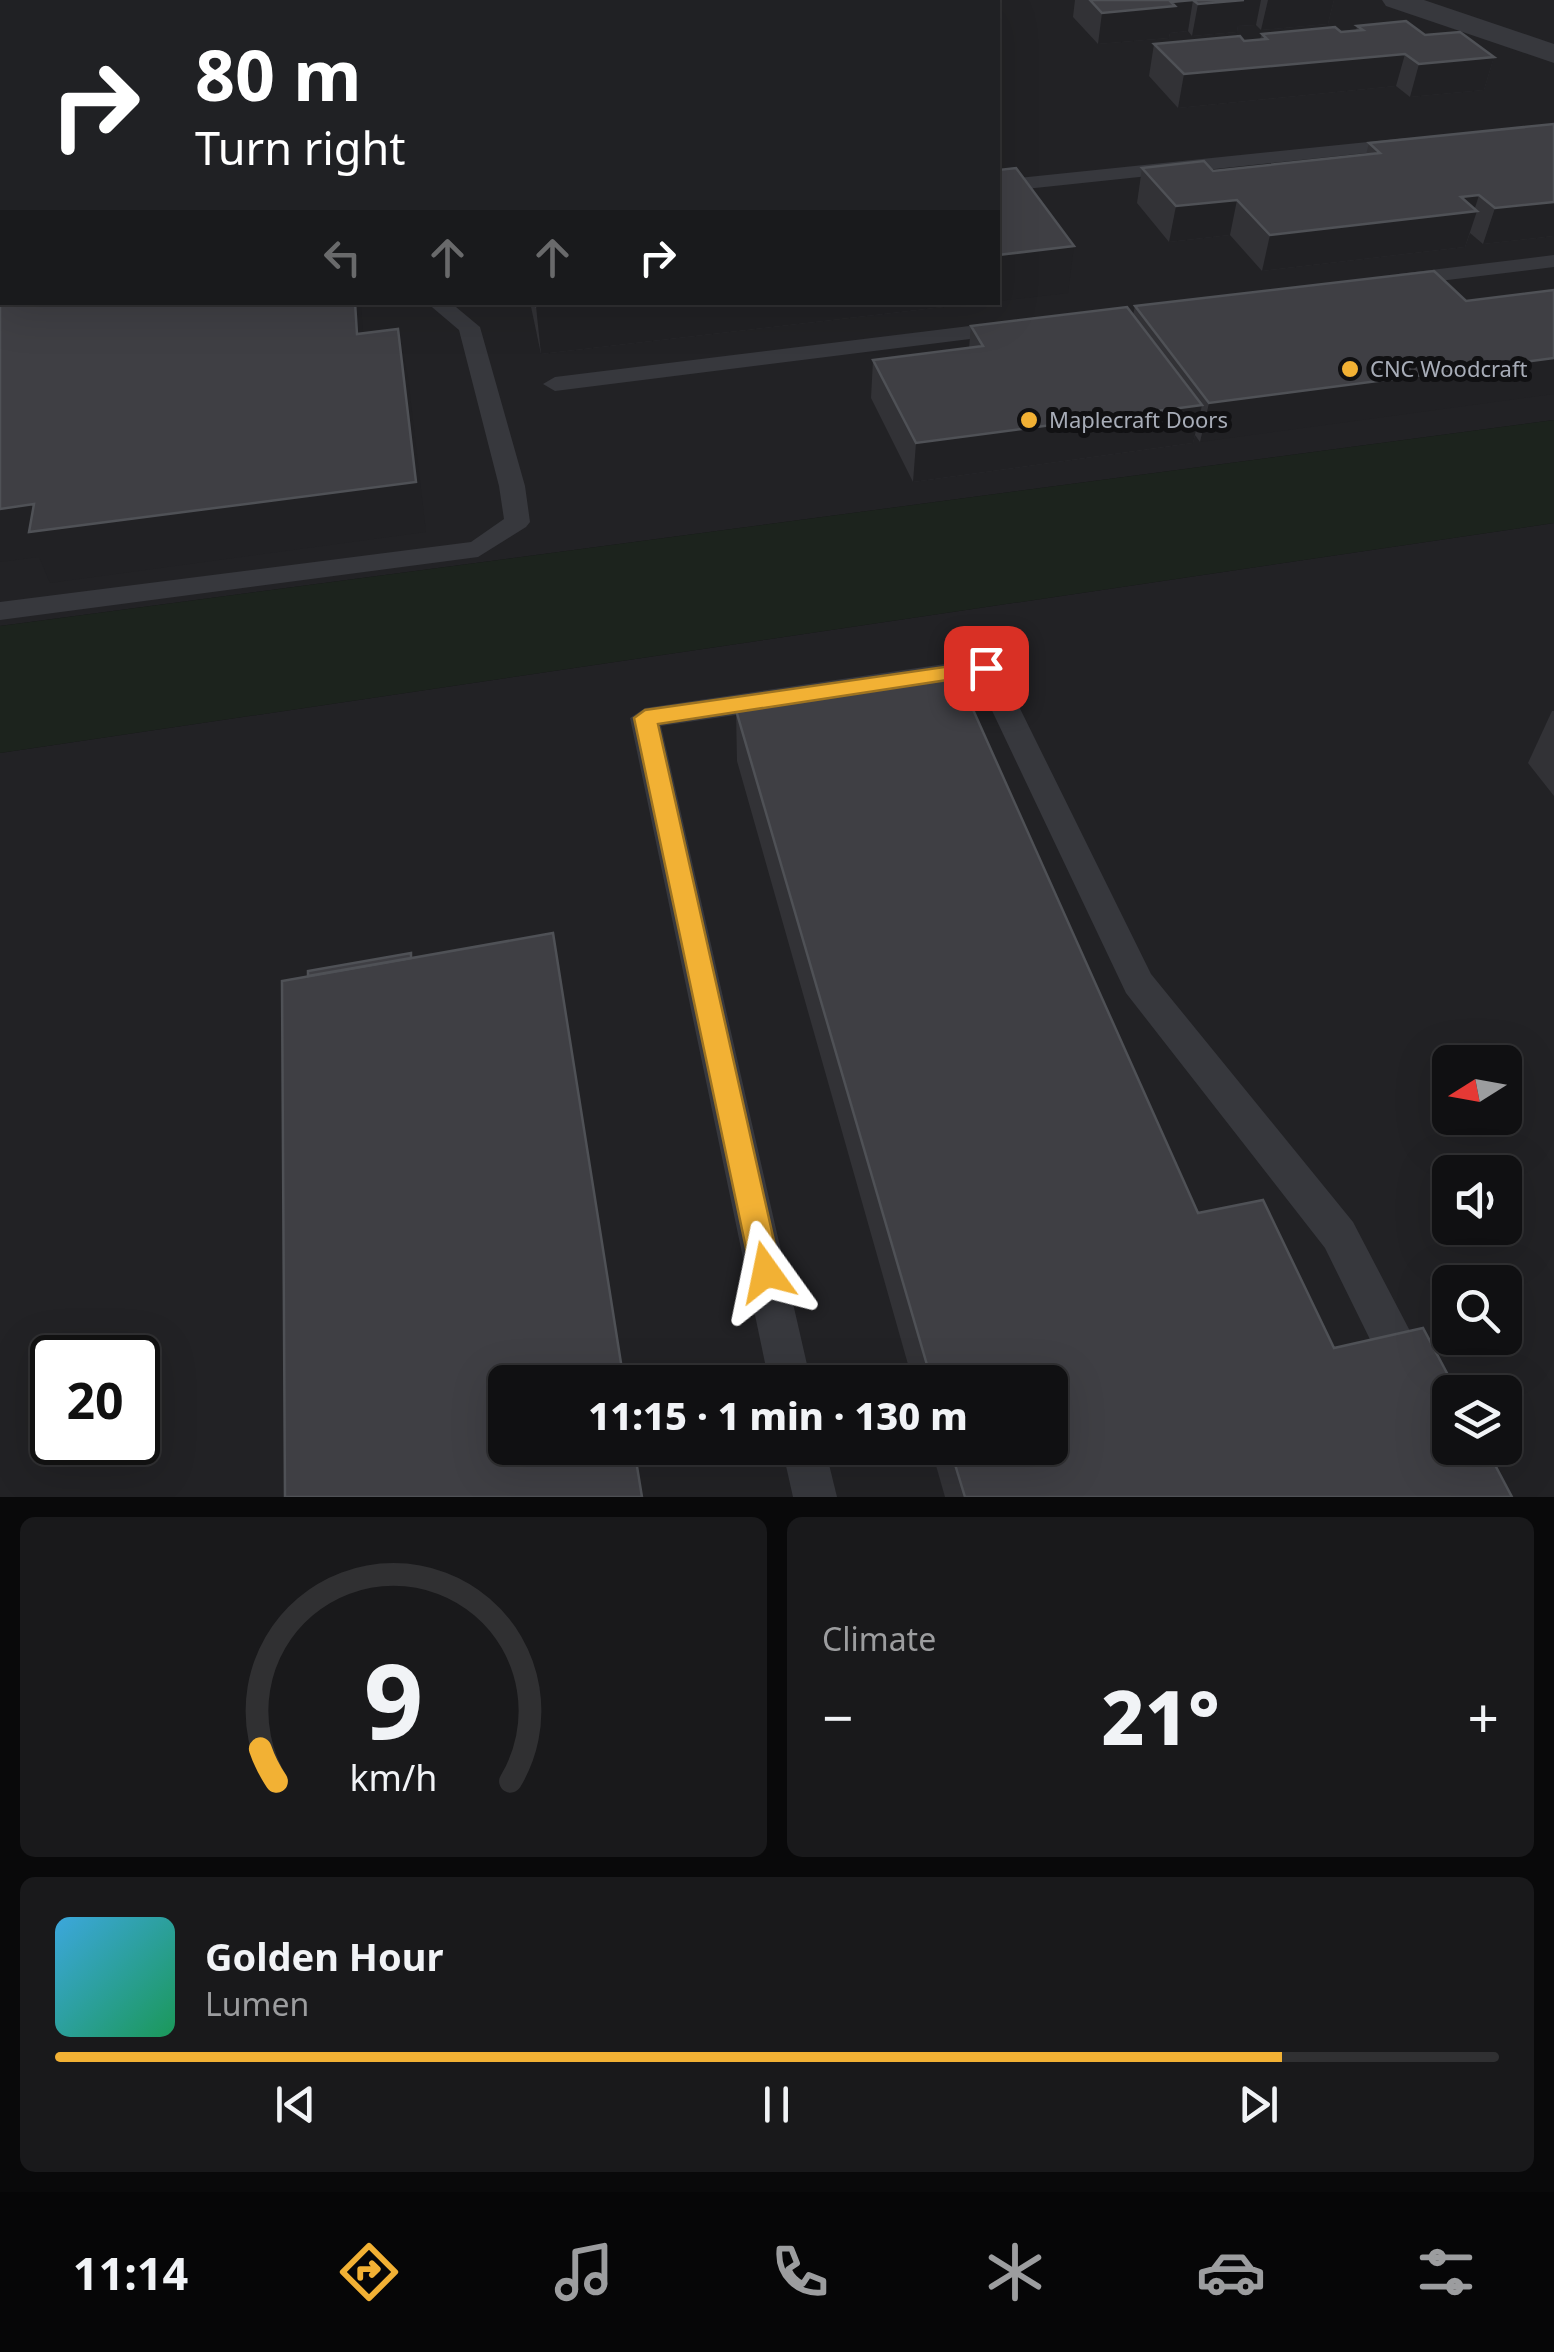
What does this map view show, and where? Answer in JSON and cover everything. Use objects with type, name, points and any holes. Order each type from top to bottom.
[{"type":"street","points":[[1396,0],[1554,54]]},
{"type":"lane","points":[[1000,186],[1435,141]]},
{"type":"lane","points":[[1378,282],[1554,261]]},
{"type":"lane","points":[[0,611],[478,549],[517,522],[512,486],[469,327],[440,305]]},
{"type":"lane","points":[[555,384],[1025,326]]},
{"type":"lane","points":[[786,1365],[645,718],[986,668],[1138,983],[1339,1235],[1418,1392]]},
{"type":"lane","points":[[808,1465],[815,1497]]},
{"type":"shaded area","points":[[1000,0],[1554,0],[1554,420],[0,626],[0,305],[1000,305]]},
{"type":"shaded area","points":[[1554,420],[1554,523],[0,753],[0,626]]},
{"type":"shaded area","points":[[1554,523],[1554,1497],[0,1497],[0,753]]},
{"type":"building","points":[[1090,0],[1193,0],[1171,2],[1175,6],[1102,13]]},
{"type":"building","points":[[1193,0],[1244,0],[1198,4]]},
{"type":"building","points":[[1406,21],[1425,35],[1460,32],[1494,57],[1419,64],[1405,54],[1184,74],[1154,44],[1240,36],[1244,41],[1267,39],[1262,34],[1335,27],[1341,32],[1363,30],[1357,26]]},
{"type":"building","points":[[1554,124],[1554,202],[1495,208],[1479,195],[1461,197],[1477,211],[1270,235],[1237,200],[1176,206],[1142,168],[1204,161],[1213,171],[1380,153],[1369,143]]},
{"type":"building","points":[[1016,168],[1074,246],[1000,255],[1000,170]]},
{"type":"building","points":[[1434,271],[1466,301],[1554,290],[1554,358],[1209,403],[1135,306]]},
{"type":"building","points":[[0,305],[355,305],[357,334],[398,329],[416,482],[29,532],[34,504],[0,509]]},
{"type":"building","points":[[1127,307],[1202,405],[916,443],[873,360],[983,346],[971,326]]},
{"type":"building","points":[[958,676],[1198,1213],[1263,1200],[1334,1348],[1423,1328],[1432,1345],[1432,1355],[1437,1355],[1448,1375],[1432,1375],[1432,1465],[1495,1465],[1512,1497],[965,1497],[955,1465],[1068,1465],[1068,1365],[927,1365],[736,710]]},
{"type":"building","points":[[553,933],[621,1365],[488,1365],[488,1465],[637,1465],[642,1497],[285,1497],[282,981]]},
{"type":"building","points":[[411,953],[411,958],[308,976],[308,971]]},
{"type":"place","name":"CNC Woodcraft","points":[[1350,369]]},
{"type":"place","name":"Maplecraft Doors","points":[[1029,420]]},
{"type":"route","points":[[766,1272],[645,718],[986,668]]}]
